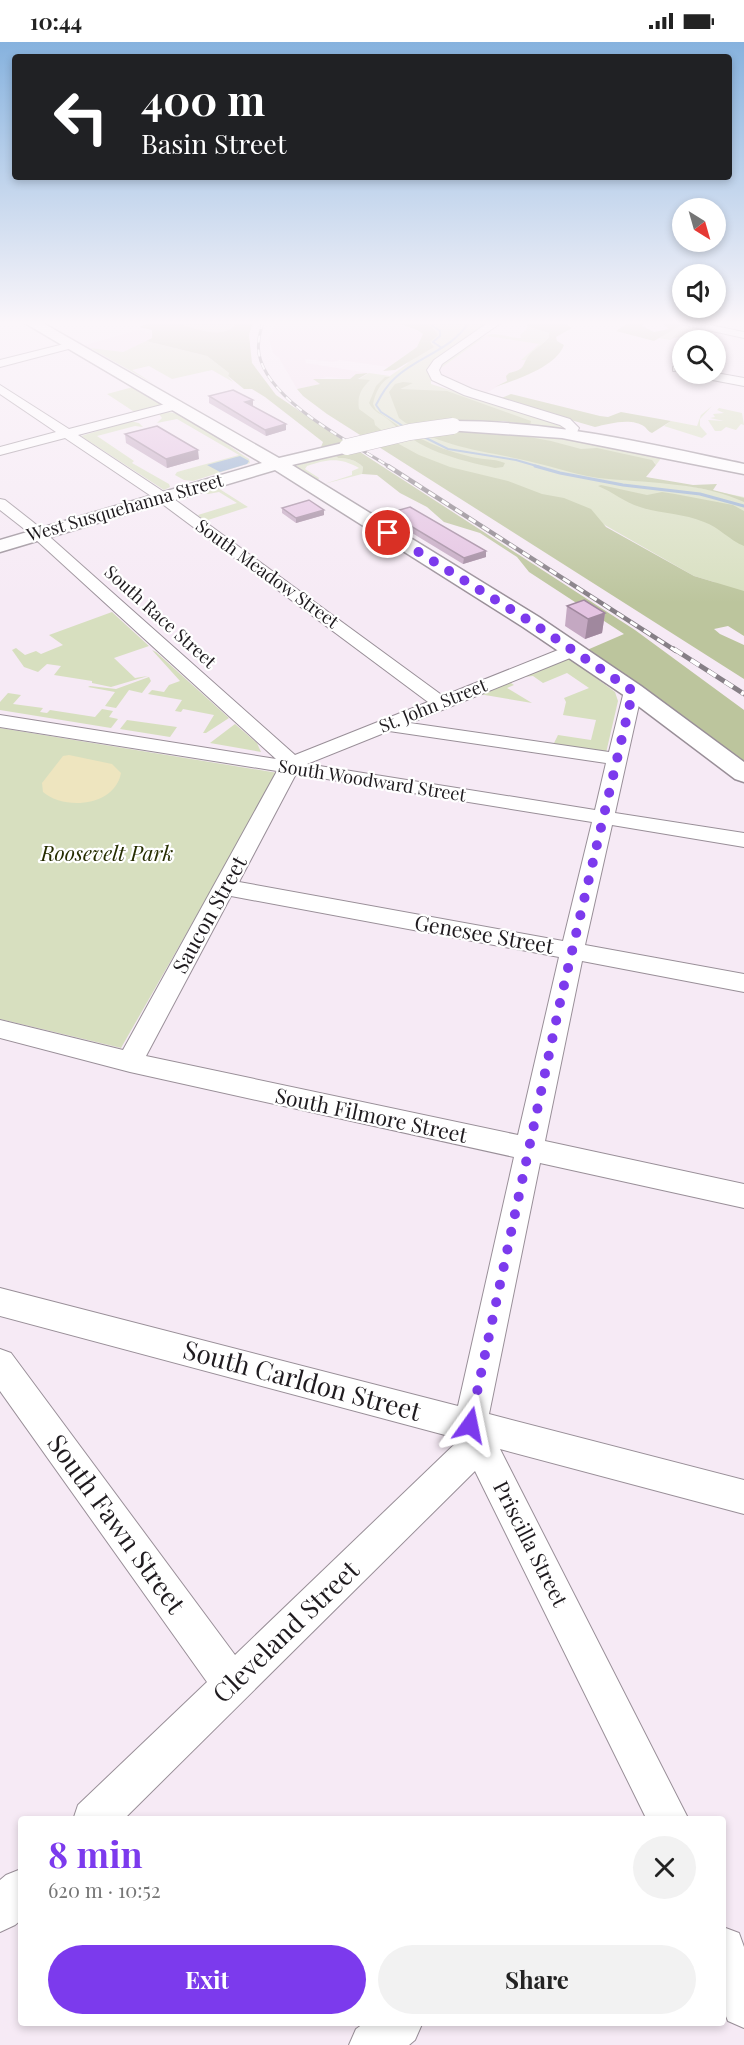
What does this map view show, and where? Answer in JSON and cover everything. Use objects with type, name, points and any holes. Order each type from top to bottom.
[{"type":"main road","points":[[195,415],[574,650],[744,774]]},
{"type":"main road","name":"West Susquehanna Street","points":[[0,546],[276,464],[410,432],[453,426],[508,427],[569,435],[744,469]]},
{"type":"main road","points":[[240,442],[287,453],[347,447]]},
{"type":"street","name":"South Meadow Street","points":[[39,415],[162,497],[441,703]]},
{"type":"street","points":[[0,451],[137,415]]},
{"type":"street","points":[[544,415],[565,422],[573,428],[569,435]]},
{"type":"street","name":"South Race Street","points":[[0,503],[38,533],[291,765]]},
{"type":"street","name":"St. John Street","points":[[291,765],[574,650]]},
{"type":"street","points":[[475,1435],[528,1150],[633,691]]},
{"type":"street","name":"South Woodward Street","points":[[0,721],[291,765],[744,840]]},
{"type":"street","points":[[387,725],[616,759]]},
{"type":"street","name":"Saucon Street","points":[[130,1062],[291,765]]},
{"type":"street","name":"Genesee Street","points":[[225,887],[744,982]]},
{"type":"street","name":"South Filmore Street","points":[[4,1036],[744,1196]]},
{"type":"street","name":"South Carldon Street","points":[[0,1302],[475,1435],[744,1497]]},
{"type":"street","name":"South Fawn Street","points":[[0,1364],[232,1684]]},
{"type":"street","name":"Cleveland Street","points":[[97,1816],[232,1684],[475,1435]]},
{"type":"street","name":"Priscilla Street","points":[[475,1435],[667,1816]]},
{"type":"street","points":[[0,1910],[18,1893]]},
{"type":"street","points":[[730,1962],[744,2005]]},
{"type":"street","points":[[372,2045],[396,2026]]},
{"type":"green space","points":[[160,415],[181,415],[187,418],[249,459],[250,463],[193,481],[184,480],[175,475],[177,472],[239,455],[177,419],[157,423],[162,418]]},
{"type":"green space","points":[[289,415],[306,415],[635,630],[744,710],[744,763],[587,650],[624,634],[529,572],[517,557],[480,533],[444,522],[427,507],[400,493],[377,475],[362,474],[363,467],[358,463],[338,458],[335,455],[352,450],[341,443],[321,447],[323,442]]},
{"type":"green space","points":[[329,415],[368,415],[374,420],[375,425],[397,443],[419,455],[450,467],[508,481],[542,494],[564,498],[591,509],[606,527],[694,576],[744,591],[744,636],[728,626],[714,629],[744,645],[744,679]]},
{"type":"green space","points":[[347,415],[531,415],[565,428],[560,430],[503,421],[451,421],[662,457],[656,465],[654,462],[624,473],[744,497],[744,600],[714,582],[694,576],[603,524],[512,517],[346,420]]},
{"type":"green space","points":[[382,415],[408,432],[455,453],[505,463],[503,467],[495,468],[452,457],[413,440]]},
{"type":"green space","points":[[398,415],[516,415],[531,421],[530,425],[503,421],[451,421],[456,431],[518,435],[581,449],[597,448],[652,460],[656,465],[646,477],[693,485],[717,484],[713,490],[744,498],[744,502],[695,487],[588,476],[461,447],[429,436]]},
{"type":"green space","points":[[555,415],[640,415],[671,421],[652,433],[633,422],[595,427]]},
{"type":"green space","points":[[701,415],[703,415],[700,419],[700,426],[707,434],[702,438],[664,426],[671,421],[697,426]]},
{"type":"green space","points":[[714,415],[742,415],[744,425],[741,424],[736,430],[726,427],[721,431],[715,431],[708,420],[724,421],[710,418],[715,417]]},
{"type":"green space","points":[[130,421],[139,423],[143,427],[135,426],[97,436],[134,461],[132,463],[169,484],[170,487],[164,490],[81,436]]},
{"type":"green space","points":[[335,455],[338,458],[358,463],[363,467],[362,474],[324,484],[352,475],[352,471],[359,468],[346,462],[333,460],[307,466],[305,469],[319,478],[318,480],[295,466]]},
{"type":"green space","points":[[231,483],[218,488],[248,507],[205,521],[198,515],[237,503],[219,492],[208,494],[202,492]]},
{"type":"green space","points":[[598,486],[647,495],[662,492],[733,505],[744,511],[744,546],[709,524],[634,505]]},
{"type":"green space","points":[[112,612],[149,646],[114,658],[135,678],[148,676],[111,687],[92,683],[92,681],[54,675],[61,666],[47,664],[38,672],[24,667],[12,650],[16,648],[25,655],[36,651],[41,654],[63,645],[49,635]]},
{"type":"green space","points":[[152,650],[229,718],[203,733],[214,715],[183,709],[181,712],[175,711],[182,700],[148,694],[152,690],[164,692],[169,685],[180,681]]},
{"type":"green space","points":[[567,659],[572,660],[615,692],[618,701],[606,753],[553,745],[558,735],[591,740],[596,720],[563,715],[566,702],[564,698],[589,688],[567,673],[543,683],[533,676],[522,677]]},
{"type":"green space","points":[[149,677],[151,681],[142,693],[129,690],[116,708],[105,706],[115,692],[88,687],[116,689]]},
{"type":"green space","points":[[508,681],[514,685],[507,688],[532,703],[479,694]]},
{"type":"green space","points":[[8,693],[21,695],[13,704],[43,708],[40,712],[47,713],[50,710],[95,717],[102,709],[113,711],[109,717],[118,719],[111,728],[0,710],[0,702]]},
{"type":"green space","points":[[127,720],[177,727],[170,737],[120,729]]},
{"type":"green space","points":[[235,724],[257,743],[261,752],[210,743]]},
{"type":"green space","name":"Roosevelt Park","points":[[0,728],[278,773],[121,1048],[0,1019]]},
{"type":"sand","points":[[69,755],[112,764],[121,773],[117,784],[109,793],[88,802],[64,802],[52,798],[43,792],[42,783],[63,756]]},
{"type":"water","points":[[240,456],[249,461],[247,464],[220,472],[207,465]]},
{"type":"building","points":[[241,415],[270,415],[286,424],[265,430]]},
{"type":"building","points":[[157,426],[198,450],[166,459],[125,434]]},
{"type":"building","points":[[309,500],[324,510],[296,518],[282,508]]},
{"type":"building","points":[[410,507],[486,551],[464,558],[389,513]]},
{"type":"building","points":[[584,600],[605,613],[588,619],[567,606]]},
{"type":"waterway","points":[[386,415],[406,428]]},
{"type":"waterway","points":[[420,435],[448,449],[516,460],[540,467]]},
{"type":"waterway","points":[[535,466],[623,485],[700,494],[744,506]]},
{"type":"railway","points":[[308,415],[390,467]]},
{"type":"railway","points":[[388,466],[676,651]]},
{"type":"railway","points":[[674,649],[744,694]]},
{"type":"route","points":[[388,533],[531,622],[633,691],[561,998],[470,1425]]}]
